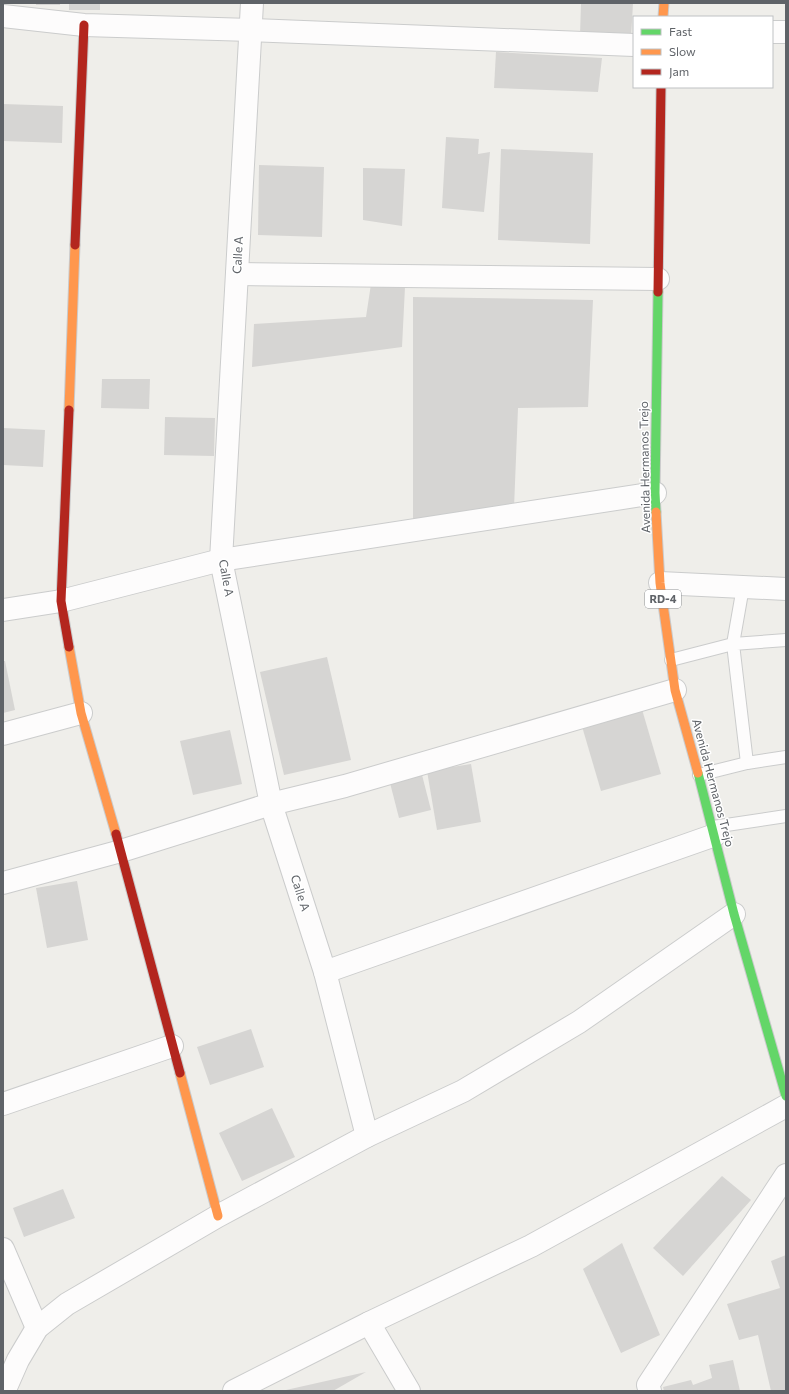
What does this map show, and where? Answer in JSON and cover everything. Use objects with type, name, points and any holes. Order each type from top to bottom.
[{"type":"street","name":"Calle A","points":[[252,3],[221,560],[271,804],[325,972],[367,1136]]},
{"type":"street","points":[[663,16],[664,3]]},
{"type":"street","points":[[3,16],[84,25],[633,45]]},
{"type":"street","points":[[84,25],[61,601],[81,713],[121,851],[218,1216]]},
{"type":"street","points":[[773,32],[786,32]]},
{"type":"street","name":"Avenida Hermanos Trejo","points":[[662,88],[655,493],[660,583],[675,690],[714,831],[734,914],[786,1096]]},
{"type":"street","points":[[237,274],[658,279]]},
{"type":"street","points":[[3,610],[61,601],[221,560],[655,493]]},
{"type":"street","points":[[660,583],[786,589]]},
{"type":"street","points":[[3,883],[121,851],[271,804],[345,786],[675,690]]},
{"type":"street","points":[[3,734],[81,713]]},
{"type":"street","points":[[325,972],[714,831]]},
{"type":"street","points":[[3,1390],[7,1385],[18,1360],[37,1328],[67,1304],[218,1216],[367,1136],[463,1091],[580,1022],[734,914]]},
{"type":"street","points":[[3,1104],[172,1046]]},
{"type":"street","points":[[234,1391],[531,1246],[786,1106]]},
{"type":"street","points":[[650,1391],[648,1385],[786,1175]]},
{"type":"street","points":[[3,1249],[37,1328]]},
{"type":"street","points":[[369,1324],[409,1391]]},
{"type":"lane","points":[[743,587],[733,644],[747,762]]},
{"type":"lane","points":[[671,660],[733,644],[786,640]]},
{"type":"lane","points":[[699,775],[747,762],[786,757]]},
{"type":"lane","points":[[714,831],[786,816]]},
{"type":"building","points":[[36,3],[60,3],[60,5],[36,5]]},
{"type":"building","points":[[69,3],[100,3],[100,10],[69,10]]},
{"type":"building","points":[[581,3],[633,3],[631,38],[580,35]]},
{"type":"building","points":[[496,52],[602,58],[598,92],[494,88]]},
{"type":"building","points":[[3,104],[63,106],[62,143],[3,141]]},
{"type":"building","points":[[446,137],[479,139],[478,154],[490,152],[484,212],[442,208]]},
{"type":"building","points":[[501,149],[593,153],[590,244],[498,240]]},
{"type":"building","points":[[259,165],[324,167],[322,237],[258,235]]},
{"type":"building","points":[[363,168],[405,169],[402,226],[363,220]]},
{"type":"building","points":[[371,284],[405,287],[402,347],[252,367],[254,324],[366,317]]},
{"type":"building","points":[[413,297],[593,300],[588,407],[518,408],[514,508],[413,522]]},
{"type":"building","points":[[102,379],[150,379],[149,409],[101,408]]},
{"type":"building","points":[[165,417],[215,418],[214,456],[164,455]]},
{"type":"building","points":[[3,428],[45,430],[43,467],[3,465]]},
{"type":"building","points":[[327,657],[351,760],[284,775],[260,672]]},
{"type":"building","points":[[3,661],[5,661],[15,710],[3,713]]},
{"type":"building","points":[[641,706],[661,774],[601,791],[581,723]]},
{"type":"building","points":[[230,730],[242,784],[193,795],[180,741]]},
{"type":"building","points":[[471,764],[481,822],[437,830],[427,771]]},
{"type":"building","points":[[421,771],[431,810],[399,818],[389,779]]},
{"type":"building","points":[[77,881],[88,940],[47,948],[36,888]]},
{"type":"building","points":[[251,1029],[264,1067],[210,1085],[197,1047]]},
{"type":"building","points":[[272,1108],[295,1157],[242,1181],[219,1133]]},
{"type":"building","points":[[722,1176],[751,1200],[683,1276],[653,1248]]},
{"type":"building","points":[[63,1189],[75,1218],[24,1237],[13,1208]]},
{"type":"building","points":[[622,1243],[660,1335],[621,1353],[583,1269]]},
{"type":"building","points":[[786,1255],[786,1391],[771,1391],[758,1335],[739,1340],[727,1304],[780,1288],[771,1261]]},
{"type":"building","points":[[733,1360],[740,1391],[664,1391],[663,1387],[691,1380],[693,1385],[712,1378],[709,1365]]},
{"type":"building","points":[[366,1372],[333,1391],[286,1391],[286,1390]]},
{"type":"traffic: fast","points":[[656,512],[658,292]]},
{"type":"traffic: fast","points":[[698,773],[734,914],[786,1096]]},
{"type":"traffic: slow","points":[[663,16],[664,3]]},
{"type":"traffic: slow","points":[[69,410],[75,245]]},
{"type":"traffic: slow","points":[[656,512],[660,583],[675,690],[698,773]]},
{"type":"traffic: slow","points":[[69,647],[81,713],[116,834]]},
{"type":"traffic: slow","points":[[180,1073],[218,1216]]},
{"type":"traffic: jam","points":[[75,245],[84,25]]},
{"type":"traffic: jam","points":[[658,292],[661,88]]},
{"type":"traffic: jam","points":[[69,410],[61,601],[69,647]]},
{"type":"traffic: jam","points":[[116,834],[180,1073]]}]
